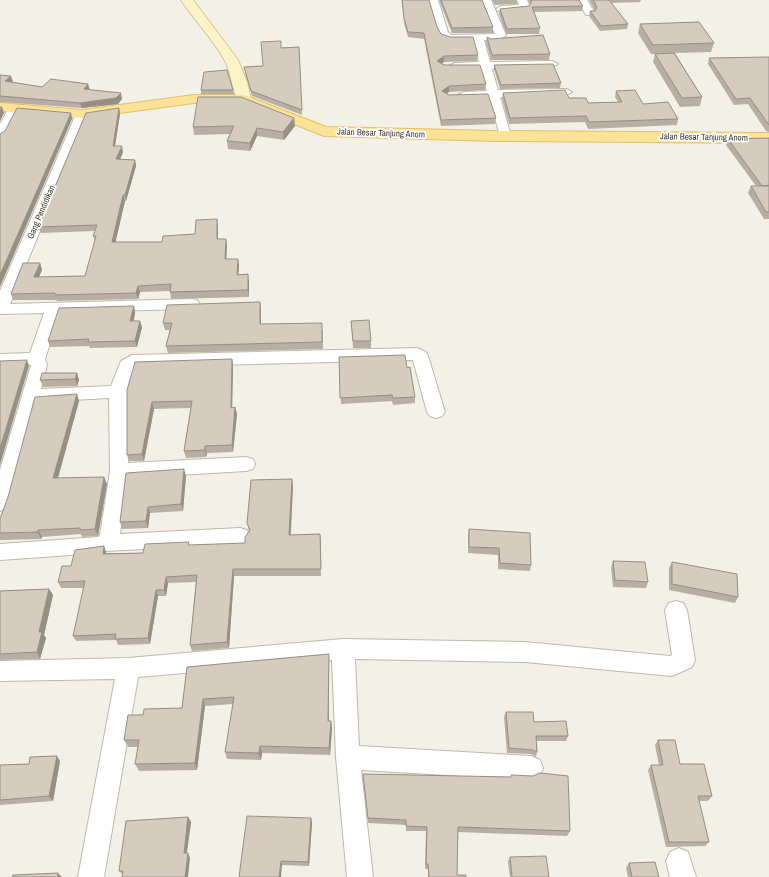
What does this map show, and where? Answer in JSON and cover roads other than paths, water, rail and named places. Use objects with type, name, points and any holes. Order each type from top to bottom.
[{"type":"main road","name":"Jalan Besar Tanjung Anom","points":[[7,108],[82,114],[194,99],[244,98],[324,131],[500,136],[769,138]]},
{"type":"street","points":[[187,0],[231,60],[240,82],[244,98]]},
{"type":"street","points":[[433,0],[443,32],[446,37],[451,38],[497,37],[501,35],[488,5],[524,8],[525,7],[522,0]]},
{"type":"street","points":[[582,0],[590,13]]},
{"type":"street","points":[[451,41],[509,39]]},
{"type":"street","points":[[474,40],[491,94],[500,136]]},
{"type":"street","points":[[444,66],[552,64]]},
{"type":"street","points":[[449,96],[566,92]]},
{"type":"street","points":[[0,136],[7,108]]},
{"type":"street","name":"Gang Pendidikan","points":[[0,309],[82,114]]},
{"type":"street","points":[[0,309],[210,304]]},
{"type":"street","points":[[36,360],[54,307]]},
{"type":"street","points":[[106,543],[110,536],[119,471],[118,392],[127,365],[132,361],[417,354],[420,356],[436,412]]},
{"type":"street","points":[[0,360],[27,358],[38,361],[39,365],[0,503]]},
{"type":"street","points":[[31,396],[118,392]]},
{"type":"street","points":[[119,471],[246,464]]},
{"type":"street","points":[[0,552],[100,546],[106,543],[240,536]]},
{"type":"street","points":[[0,671],[128,668],[343,649],[525,652],[672,666],[684,660],[676,610]]},
{"type":"street","points":[[343,649],[348,757],[360,877]]},
{"type":"street","points":[[91,877],[128,668]]},
{"type":"street","points":[[348,757],[531,768]]}]
